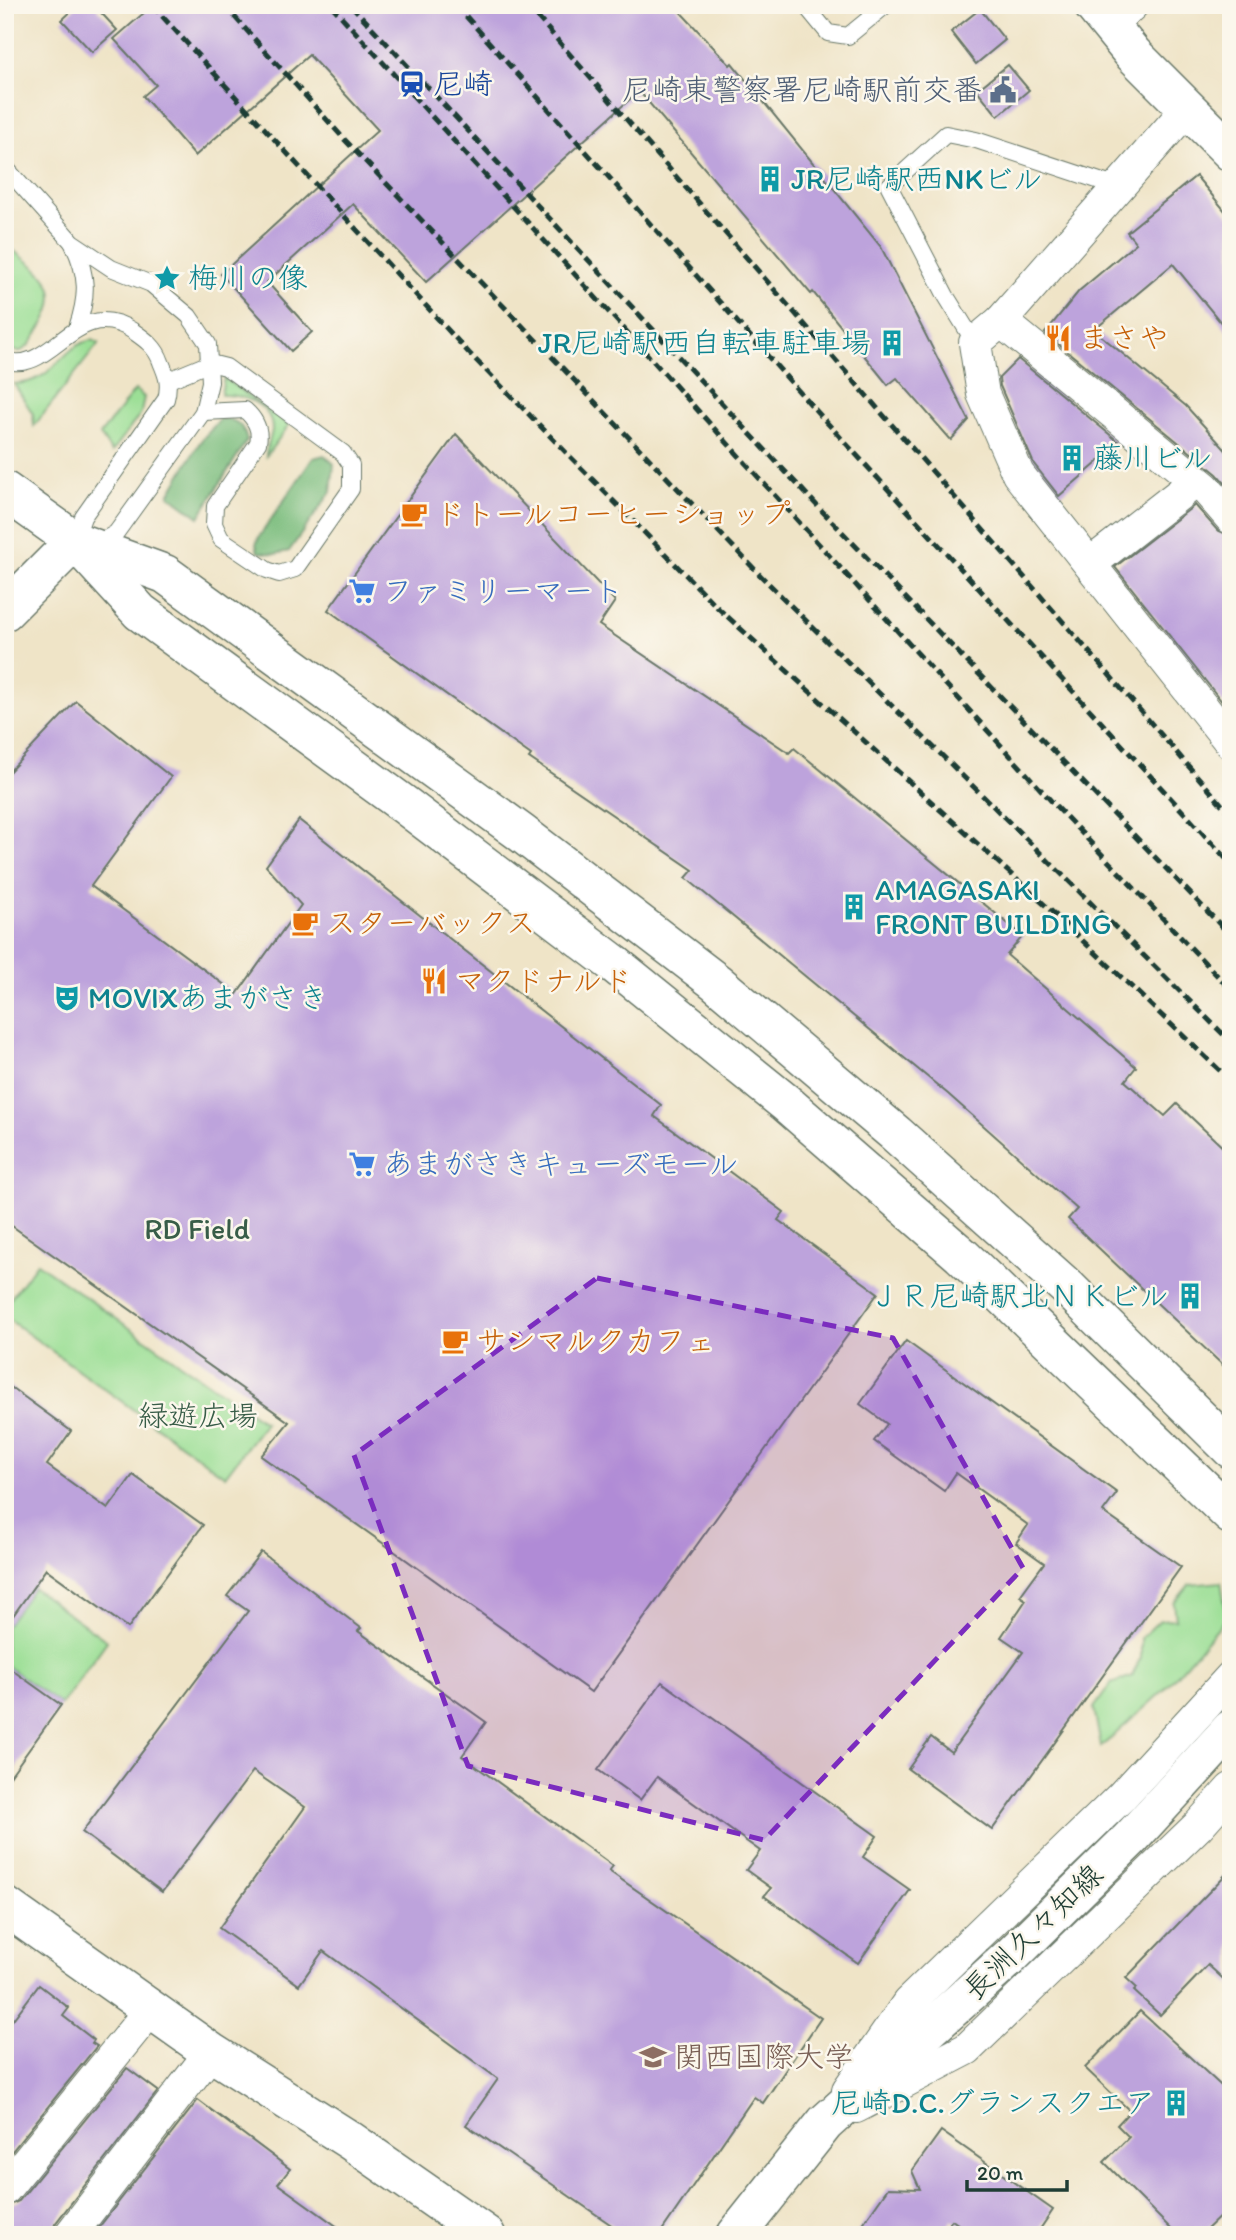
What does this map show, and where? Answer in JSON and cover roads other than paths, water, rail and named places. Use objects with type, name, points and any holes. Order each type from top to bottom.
[{"type":"street","points":[[1112,12],[1187,109],[1231,152]]},
{"type":"street","points":[[1187,109],[1121,188],[1001,321],[975,343],[983,394],[1018,474],[1231,743]]},
{"type":"street","points":[[1001,321],[1205,488],[1231,518]]},
{"type":"street","points":[[1090,564],[1195,482]]},
{"type":"street","points":[[5,491],[75,541],[140,612],[405,806],[613,963],[796,1111],[961,1255],[1231,1515]]},
{"type":"street","points":[[5,611],[75,541]]},
{"type":"street","points":[[75,541],[165,574],[520,832],[706,975],[896,1134],[1069,1289],[1231,1449]]},
{"type":"street","points":[[825,2123],[908,2003],[1121,1797],[1231,1677]]},
{"type":"street","name":"長洲久々知線","points":[[736,2235],[825,2123],[1019,1948],[1130,1839],[1231,1729]]},
{"type":"street","points":[[825,2123],[967,2049],[1198,1826],[1231,1789]]},
{"type":"street","points":[[5,1906],[211,2052],[351,2141],[486,2235]]},
{"type":"street","points":[[5,2189],[151,2009]]},
{"type":"street","points":[[70,2235],[211,2052]]},
{"type":"lane","points":[[805,5],[828,33],[848,36],[886,5]]},
{"type":"lane","points":[[975,343],[946,296],[888,186],[946,134],[976,140],[1121,188]]},
{"type":"lane","points":[[5,167],[72,242],[111,268],[151,284],[176,304],[204,335],[210,363],[210,382],[203,412],[116,533],[102,541],[75,541],[83,517],[166,399],[169,380],[157,350],[124,325],[97,320],[77,328],[35,358],[20,363],[5,360]]},
{"type":"lane","points":[[72,242],[87,287],[85,305],[77,328]]},
{"type":"lane","points":[[169,380],[210,363],[226,367],[343,453],[351,465],[351,489],[295,569],[287,573],[267,570],[221,539],[213,514],[215,506],[258,443],[259,435],[252,416],[245,410],[203,412]]},
{"type":"railway","points":[[152,5],[469,353],[719,609],[1045,905],[1231,1081]]},
{"type":"railway","points":[[224,5],[345,140],[761,576],[1231,1042]]},
{"type":"railway","points":[[331,5],[1054,804],[1231,990]]},
{"type":"railway","points":[[351,5],[823,512],[1231,936]]},
{"type":"railway","points":[[456,5],[820,415],[1231,864]]},
{"type":"railway","points":[[527,5],[1231,815]]},
{"type":"place","name":"尼崎","points":[[412,84]]},
{"type":"place","name":"尼崎東警察署尼崎駅前交番","points":[[1003,90]]},
{"type":"place","name":"JR尼崎駅西NKビル","points":[[770,179]]},
{"type":"place","name":"梅川の像","points":[[167,278]]},
{"type":"place","name":"まさや","points":[[1058,338]]},
{"type":"place","name":"JR尼崎駅西自転車駐車場","points":[[892,343]]},
{"type":"place","name":"藤川ビル","points":[[1072,458]]},
{"type":"place","name":"ドトールコーヒーショップ","points":[[414,514]]},
{"type":"place","name":"ファミリーマート","points":[[362,591]]},
{"type":"place","name":"AMAGASAKI FRONT BUILDING","points":[[854,907]]},
{"type":"place","name":"スターバックス","points":[[305,923]]},
{"type":"place","name":"マクドナルド","points":[[434,981]]},
{"type":"place","name":"MOVIXあまがさき","points":[[67,998]]},
{"type":"place","name":"あまがさきキューズモール","points":[[362,1164]]},
{"type":"place","name":"ＪＲ尼崎駅北ＮＫビル","points":[[1190,1296]]},
{"type":"place","name":"サンマルクカフェ","points":[[455,1341]]},
{"type":"place","name":"関西国際大学","points":[[653,2057]]},
{"type":"place","name":"尼崎D.C.グランスクエア","points":[[1176,2103]]},
{"type":"park label","name":"RD Field","points":[[197,1229]]},
{"type":"park label","name":"緑遊広場","points":[[198,1416]]}]
